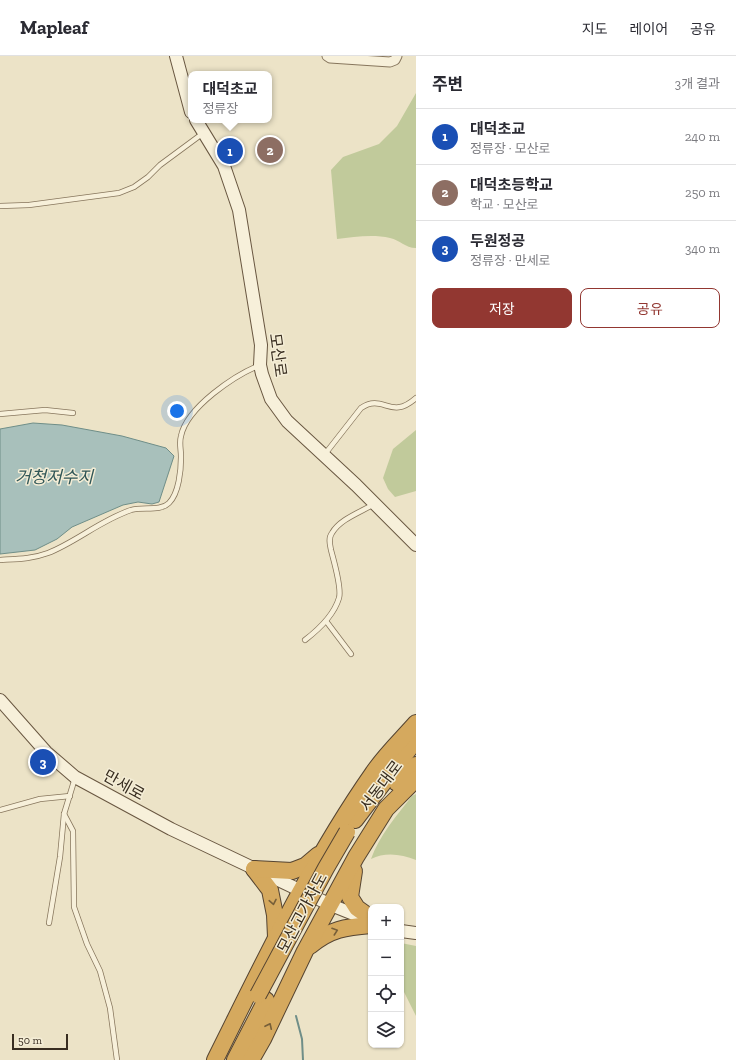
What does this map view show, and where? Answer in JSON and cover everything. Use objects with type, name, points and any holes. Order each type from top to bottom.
[{"type":"highway","points":[[215,1060],[300,890],[323,850],[374,772],[416,723]]},
{"type":"highway","name":"서동대로","points":[[351,835],[366,803],[416,740]]},
{"type":"highway","name":"서동대로","points":[[351,835],[416,765]]},
{"type":"highway","points":[[251,1060],[263,1039],[305,951],[356,857],[386,809],[416,779]]},
{"type":"highway","name":"모산고가차도","points":[[262,997],[326,868],[351,835]]},
{"type":"highway","points":[[254,869],[292,871],[305,866],[323,850]]},
{"type":"highway","points":[[356,857],[350,897],[357,908],[368,917]]},
{"type":"highway","points":[[254,869],[270,890],[275,915],[276,940]]},
{"type":"highway","points":[[305,951],[322,936],[336,929],[368,925]]},
{"type":"highway","points":[[224,1060],[262,997]]},
{"type":"highway","points":[[235,1060],[262,997]]},
{"type":"street","points":[[327,56],[330,58],[390,62],[395,60],[397,56]]},
{"type":"street","points":[[177,58],[188,100]]},
{"type":"street","name":"모산로","points":[[198,123],[224,166],[240,210],[261,345],[260,365],[271,399],[287,422],[416,545]]},
{"type":"street","name":"만세로","points":[[0,700],[46,752],[76,777],[171,829],[331,905],[368,919]]},
{"type":"street","points":[[404,931],[416,933]]},
{"type":"lane","points":[[0,206],[29,205],[119,193],[134,187],[148,177],[160,165],[204,133]]},
{"type":"lane","points":[[0,560],[29,559],[48,553],[131,510],[141,507],[160,507],[168,503],[175,493],[179,478],[181,464],[181,435],[186,423],[210,397],[249,369],[260,365]]},
{"type":"lane","points":[[324,456],[361,408],[369,403],[376,402],[390,408],[399,408],[410,404],[416,398]]},
{"type":"lane","points":[[0,414],[45,410],[73,413]]},
{"type":"lane","points":[[305,640],[318,630],[326,621],[339,598],[338,583],[329,542],[331,533],[346,520],[374,504]]},
{"type":"lane","points":[[326,621],[351,654]]},
{"type":"lane","points":[[49,923],[60,857],[64,814],[76,777]]},
{"type":"lane","points":[[0,810],[40,799],[70,796]]},
{"type":"lane","points":[[64,814],[73,831],[74,907],[87,944],[100,971],[110,1008],[117,1060]]},
{"type":"green space","points":[[416,93],[416,248],[409,247],[394,239],[377,236],[337,239],[331,170],[343,157],[379,144],[397,126]]},
{"type":"green space","points":[[416,430],[416,491],[395,497],[388,489],[383,478],[393,449]]},
{"type":"green space","points":[[416,794],[416,860],[405,856],[393,855],[382,855],[371,859],[374,850],[389,826],[412,796]]},
{"type":"green space","points":[[404,944],[416,946],[416,1016],[404,992]]},
{"type":"water","name":"거청저수지","points":[[33,423],[62,425],[122,436],[166,448],[174,456],[159,502],[152,504],[138,502],[123,505],[72,527],[57,539],[35,550],[0,554],[0,429]]},
{"type":"waterway","points":[[296,1016],[302,1039],[303,1060]]},
{"type":"place","name":"대덕초등학교","points":[[270,150]]},
{"type":"place","name":"대덕초교","points":[[230,151]]},
{"type":"place","name":"두원정공","points":[[43,762]]}]
